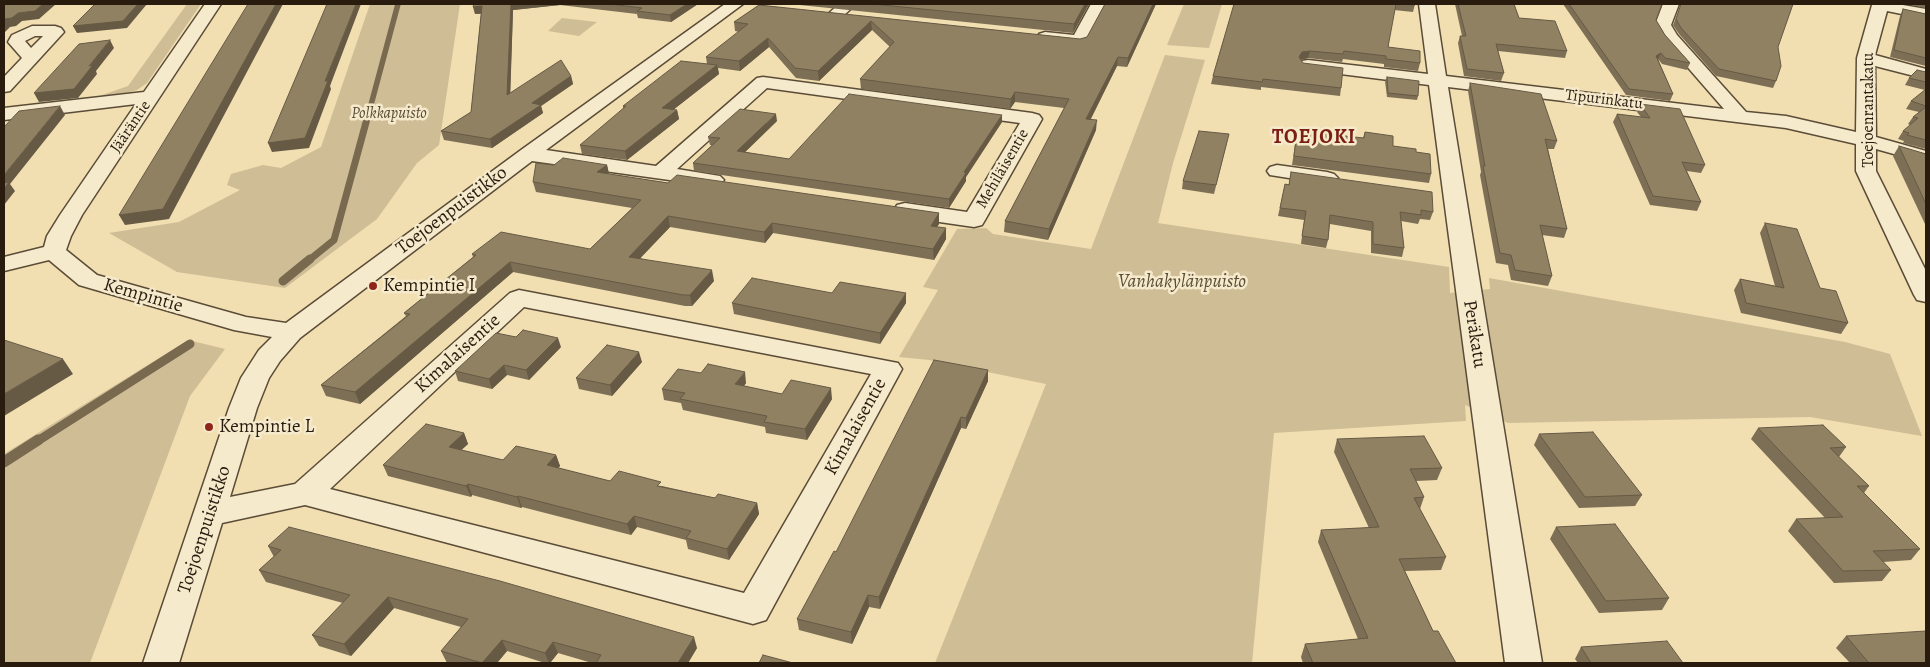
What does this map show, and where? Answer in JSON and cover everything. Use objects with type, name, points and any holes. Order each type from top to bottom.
[{"type":"street","name":"Jääräntie","points":[[54,252],[59,236],[71,215],[213,4]]},
{"type":"street","name":"Toejoenpuistikko","points":[[161,663],[211,513],[243,408],[255,378],[268,356],[291,332],[528,154],[741,4]]},
{"type":"street","points":[[1030,35],[1079,41],[1099,4]]},
{"type":"street","name":"Peräkatu","points":[[1427,4],[1438,81],[1444,194],[1524,663]]},
{"type":"street","points":[[1671,4],[1662,25],[1670,37],[1740,116]]},
{"type":"street","points":[[1881,4],[1926,14]]},
{"type":"street","name":"Toejoenrantakatu","points":[[1881,4],[1866,58],[1866,170],[1926,295]]},
{"type":"street","points":[[817,12],[847,11]]},
{"type":"street","points":[[4,87],[31,58]]},
{"type":"street","points":[[1866,58],[1926,74]]},
{"type":"street","name":"Tipurinkatu","points":[[1308,65],[1786,122],[1866,140],[1926,157]]},
{"type":"street","name":"Mehiläisentie","points":[[661,172],[763,82],[1032,119],[974,220],[886,207]]},
{"type":"street","points":[[4,114],[151,97]]},
{"type":"street","points":[[528,154],[729,183]]},
{"type":"street","points":[[1277,172],[1346,181]]},
{"type":"street","points":[[4,264],[54,252]]},
{"type":"street","name":"Kempintie","points":[[54,252],[88,280],[243,324],[291,332]]},
{"type":"street","name":"Kimalaisentie","points":[[211,513],[305,494],[753,610],[888,369],[519,298],[305,494]]},
{"type":"green space","points":[[187,4],[201,4],[147,83],[137,90],[119,95],[94,98],[128,86]]},
{"type":"green space","name":"Polkkapuisto","points":[[370,4],[460,4],[439,145],[417,163],[377,219],[285,288],[177,272],[109,233],[179,222],[240,190],[227,185],[231,174],[263,165],[281,168],[321,147]]},
{"type":"green space","points":[[1184,4],[1222,4],[1209,48],[1167,45]]},
{"type":"green space","points":[[562,18],[597,22],[579,36],[548,31]]},
{"type":"green space","name":"Vanhakylänpuisto","points":[[1165,55],[1205,60],[1173,163],[1158,223],[1449,267],[1450,293],[1490,289],[1489,278],[1845,342],[1890,354],[1922,436],[1810,417],[1508,423],[1465,405],[1466,421],[1274,433],[1252,663],[935,663],[1046,384],[929,360],[899,357],[938,290],[923,287],[957,229],[986,228],[993,234],[1091,249]]},
{"type":"green space","points":[[188,340],[225,349],[190,396],[90,663],[4,663],[4,454]]},
{"type":"building","points":[[4,4],[43,4],[35,11],[18,13],[12,18],[4,20]]},
{"type":"building","points":[[95,4],[138,4],[123,21],[73,26]]},
{"type":"building","points":[[248,4],[276,4],[163,209],[119,215]]},
{"type":"building","points":[[327,4],[356,4],[325,81],[328,81],[305,138],[268,143]]},
{"type":"building","points":[[474,4],[511,4],[507,95],[561,60],[571,76],[532,103],[541,105],[490,139],[441,131],[471,112],[482,6],[473,7]]},
{"type":"building","points":[[609,4],[687,4],[670,15],[637,11],[642,8]]},
{"type":"building","points":[[872,4],[1085,4],[1074,24]]},
{"type":"building","points":[[1105,4],[1153,4],[1128,58],[1118,57],[1086,119],[1097,120],[1049,229],[1005,221],[1069,99],[1015,92],[1011,99],[860,79],[894,42],[871,21],[818,71],[795,68],[768,38],[739,61],[706,57],[748,24],[734,22],[759,5],[1080,39],[1087,37]]},
{"type":"building","points":[[1234,4],[1396,4],[1388,47],[1420,51],[1420,63],[1386,59],[1386,56],[1344,51],[1343,54],[1302,52],[1299,57],[1303,63],[1343,68],[1341,88],[1263,79],[1262,82],[1213,76]]},
{"type":"building","points":[[1458,4],[1514,4],[1519,18],[1555,21],[1567,51],[1496,44],[1504,73],[1467,69],[1460,36],[1466,36]]},
{"type":"building","points":[[1569,4],[1662,4],[1656,20],[1665,35],[1690,63],[1665,58],[1661,53],[1656,56],[1673,94],[1629,89]]},
{"type":"building","points":[[1681,4],[1793,4],[1778,47],[1781,66],[1776,81],[1719,69],[1681,28],[1676,19]]},
{"type":"building","points":[[1903,9],[1926,14],[1926,58],[1894,50]]},
{"type":"building","points":[[110,40],[89,66],[93,65],[74,89],[34,93],[79,44]]},
{"type":"building","points":[[681,61],[717,65],[662,108],[677,110],[625,151],[580,145],[626,106],[623,106]]},
{"type":"building","points":[[1917,70],[1926,72],[1926,82],[1909,78]]},
{"type":"building","points":[[1387,77],[1419,81],[1418,96],[1388,93]]},
{"type":"building","points":[[1470,83],[1541,94],[1557,141],[1545,139],[1567,229],[1540,225],[1552,276],[1515,270],[1511,255],[1500,253],[1483,166],[1485,166]]},
{"type":"building","points":[[1926,89],[1926,106],[1911,101]]},
{"type":"building","points":[[849,94],[1002,115],[964,172],[966,173],[949,199],[693,163],[720,138],[708,137],[740,109],[776,114],[737,151],[789,159]]},
{"type":"building","points":[[1640,104],[1680,109],[1705,165],[1682,162],[1701,202],[1653,196],[1617,114],[1650,118]]},
{"type":"building","points":[[60,106],[4,175],[4,127],[19,111]]},
{"type":"building","points":[[1926,107],[1926,140],[1907,135],[1909,133],[1903,131],[1918,118],[1913,117]]},
{"type":"building","points":[[1199,131],[1229,134],[1216,185],[1183,181]]},
{"type":"building","points":[[1297,131],[1364,138],[1365,132],[1393,136],[1393,146],[1416,149],[1416,152],[1430,154],[1431,174],[1294,156]]},
{"type":"building","points":[[1899,146],[1926,154],[1926,204]]},
{"type":"building","points":[[563,158],[607,165],[597,172],[668,183],[677,175],[939,213],[931,226],[946,228],[933,249],[772,223],[764,232],[668,216],[629,257],[712,270],[690,295],[510,262],[355,392],[321,385],[410,314],[404,313],[476,255],[472,254],[501,232],[590,249],[641,200],[533,182],[536,163],[554,165]]},
{"type":"building","points":[[1291,172],[1432,192],[1433,212],[1421,210],[1421,215],[1400,212],[1404,248],[1373,244],[1373,222],[1330,215],[1328,240],[1302,236],[1306,211],[1280,208],[1285,184],[1289,185]]},
{"type":"building","points":[[1765,223],[1797,229],[1820,288],[1836,291],[1848,323],[1746,303],[1740,279],[1784,288]]},
{"type":"building","points":[[752,278],[832,293],[840,282],[906,293],[880,333],[732,303]]},
{"type":"building","points":[[523,330],[558,338],[526,370],[504,365],[489,379],[455,371],[496,333],[516,337]]},
{"type":"building","points":[[4,340],[63,359],[4,394]]},
{"type":"building","points":[[607,345],[639,352],[610,385],[576,378]]},
{"type":"building","points":[[934,360],[988,370],[966,418],[961,417],[879,597],[868,595],[851,632],[797,619],[834,551],[836,552]]},
{"type":"building","points":[[708,364],[745,372],[735,384],[782,394],[791,380],[831,388],[805,429],[764,422],[767,416],[680,399],[685,393],[662,389],[678,369],[701,373]]},
{"type":"building","points":[[426,424],[464,433],[449,447],[503,460],[516,446],[556,455],[547,465],[610,481],[619,471],[661,482],[657,486],[715,498],[718,494],[757,503],[727,549],[686,538],[691,531],[634,516],[627,524],[518,496],[468,484],[466,486],[383,465]]},
{"type":"building","points":[[1823,425],[1846,447],[1830,448],[1869,486],[1857,486],[1920,549],[1873,551],[1891,570],[1843,571],[1796,519],[1843,517],[1758,428]]},
{"type":"building","points":[[1593,432],[1642,495],[1585,497],[1539,434]]},
{"type":"building","points":[[1424,436],[1442,468],[1410,469],[1424,497],[1414,498],[1446,557],[1399,559],[1433,631],[1438,631],[1456,663],[1313,663],[1305,644],[1368,638],[1321,530],[1379,527],[1337,439]]},
{"type":"building","points":[[1615,524],[1669,598],[1606,601],[1556,527]]},
{"type":"building","points":[[289,527],[500,581],[694,637],[678,663],[596,663],[601,655],[553,642],[545,653],[502,640],[482,663],[441,651],[468,619],[388,597],[344,644],[312,635],[350,595],[259,570],[281,550],[268,546]]},
{"type":"building","points":[[1926,631],[1926,663],[1869,663],[1846,636]]},
{"type":"building","points":[[1667,641],[1683,663],[1591,663],[1581,647]]},
{"type":"building","points":[[763,655],[793,663],[759,663]]},
{"type":"waterway","points":[[368,116],[398,4]]},
{"type":"waterway","points":[[308,261],[334,240],[368,115]]},
{"type":"waterway","points":[[283,281],[310,259]]},
{"type":"waterway","points":[[36,442],[190,344]]},
{"type":"waterway","points":[[4,462],[38,440]]},
{"type":"place","name":"Kempintie I","points":[[373,286]]},
{"type":"place","name":"Kempintie L","points":[[209,427]]},
{"type":"district","name":"TOEJOKI","points":[[1314,138]]}]
